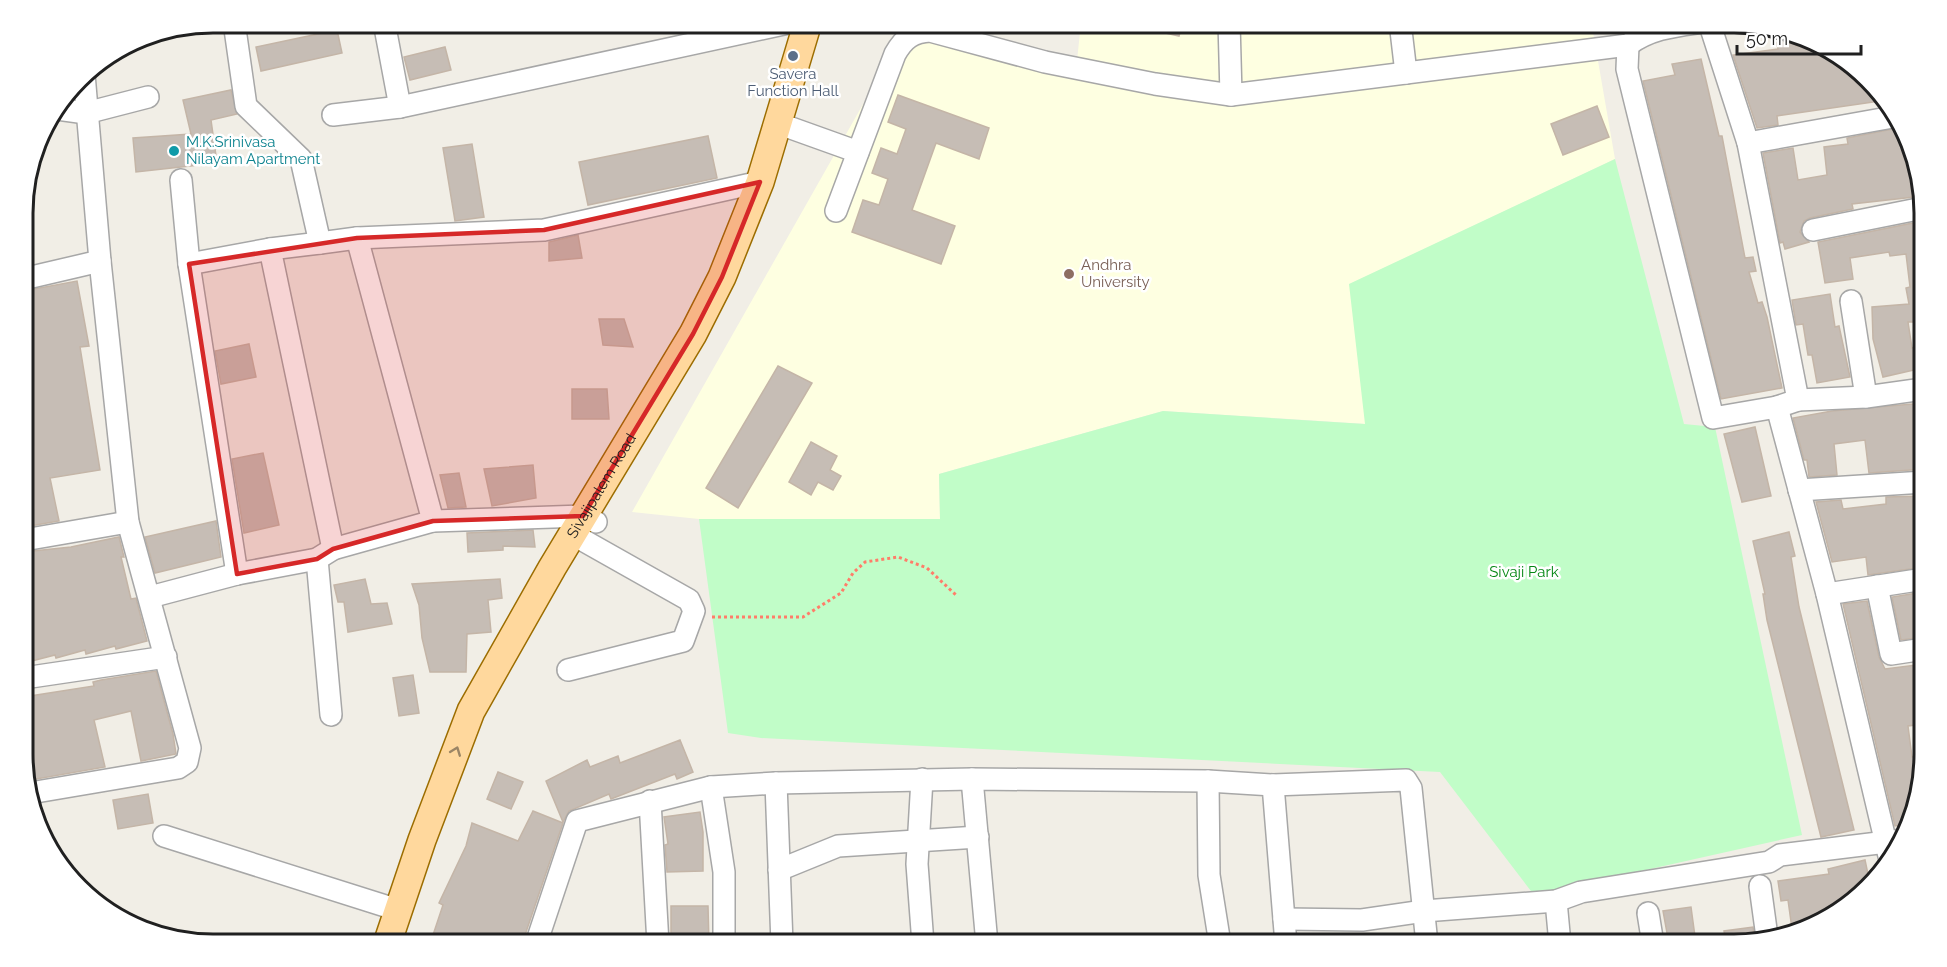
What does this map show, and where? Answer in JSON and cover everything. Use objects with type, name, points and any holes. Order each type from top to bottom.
[{"type":"main road","name":"Sivajipalem Road","points":[[406,934],[438,843],[496,698],[584,529],[693,334],[722,277],[760,182],[805,33]]},
{"type":"main road","name":"Sivajipalem Road","points":[[390,934],[471,711],[738,280],[774,187],[820,33]]},
{"type":"street","points":[[236,33],[246,106],[301,159],[320,243]]},
{"type":"street","points":[[386,33],[400,107]]},
{"type":"street","points":[[333,115],[400,107],[742,33]]},
{"type":"street","points":[[837,211],[895,54],[902,42],[918,33]]},
{"type":"street","points":[[937,33],[1046,62],[1155,84],[1231,95],[1628,45],[1649,33]]},
{"type":"street","points":[[1229,33],[1231,95]]},
{"type":"street","points":[[1401,33],[1406,73]]},
{"type":"street","points":[[1713,33],[1748,143],[1798,400]]},
{"type":"street","points":[[1628,45],[1627,69],[1713,418],[1777,407],[1798,400],[1866,397],[1914,390]]},
{"type":"street","points":[[37,792],[178,768],[187,762],[190,748],[128,522],[100,261],[85,87]]},
{"type":"street","points":[[65,110],[86,113],[148,98]]},
{"type":"street","points":[[1748,143],[1887,118]]},
{"type":"street","points":[[791,128],[858,152]]},
{"type":"street","points":[[181,180],[189,264],[237,574]]},
{"type":"street","points":[[189,264],[270,249],[357,238],[544,230],[760,182]]},
{"type":"street","points":[[1813,230],[1914,210]]},
{"type":"street","points":[[357,238],[432,522]]},
{"type":"street","points":[[270,249],[325,554],[331,715]]},
{"type":"street","points":[[33,277],[100,261]]},
{"type":"street","points":[[1851,301],[1866,397]]},
{"type":"street","points":[[1777,407],[1892,840]]},
{"type":"street","points":[[1799,490],[1914,483]]},
{"type":"street","points":[[33,538],[128,522]]},
{"type":"street","points":[[150,597],[325,554],[432,522],[584,529],[689,600],[694,611],[683,641],[568,670]]},
{"type":"street","points":[[1827,594],[1914,580]]},
{"type":"street","points":[[1877,586],[1891,654],[1914,651]]},
{"type":"street","points":[[33,677],[166,657]]},
{"type":"street","points":[[922,779],[917,864],[922,934]]},
{"type":"street","points":[[972,779],[986,934]]},
{"type":"street","points":[[539,934],[577,821],[711,787],[776,783],[972,779],[1208,781],[1273,784],[1406,780],[1411,788],[1426,934]]},
{"type":"street","points":[[1208,781],[1209,875],[1218,934]]},
{"type":"street","points":[[776,783],[782,934]]},
{"type":"street","points":[[1273,784],[1285,934]]},
{"type":"street","points":[[711,787],[724,872],[724,934]]},
{"type":"street","points":[[650,801],[657,934]]},
{"type":"street","points":[[164,836],[398,910]]},
{"type":"street","points":[[779,870],[838,846],[918,839],[978,837]]},
{"type":"street","points":[[1284,919],[1362,920],[1424,911],[1556,901],[1581,892],[1769,862],[1780,855],[1888,846]]},
{"type":"street","points":[[1760,886],[1766,931]]},
{"type":"street","points":[[1556,901],[1559,934]]},
{"type":"street","points":[[1648,913],[1651,934]]},
{"type":"path","points":[[692,617],[803,617],[841,593],[853,573],[865,562],[898,557],[927,568],[956,595]]},
{"type":"highlighted area","points":[[760,182],[722,277],[693,334],[583,516],[433,521],[333,549],[317,559],[237,574],[189,264],[357,238],[544,230]]},
{"type":"shaded area","name":"Andhra University","points":[[903,33],[945,33],[1076,70],[1080,33],[1593,33],[1615,159],[1350,284],[1366,424],[1163,411],[939,474],[940,519],[699,519],[632,512]]},
{"type":"green space","name":"Sivaji Park","points":[[1615,159],[1684,424],[1715,427],[1802,835],[1534,895],[1440,772],[761,738],[728,733],[699,519],[940,519],[939,474],[1163,411],[1365,424],[1349,284]]},
{"type":"building","points":[[323,33],[338,33],[342,53],[261,71],[256,47]]},
{"type":"building","points":[[1788,42],[1824,57],[1843,70],[1875,102],[1777,116],[1778,125],[1757,128],[1733,55],[1778,49],[1777,43]]},
{"type":"building","points":[[445,47],[451,70],[410,80],[404,57]]},
{"type":"building","points":[[1701,59],[1719,136],[1722,136],[1745,258],[1753,257],[1756,271],[1749,272],[1758,303],[1762,302],[1767,317],[1782,388],[1721,399],[1643,81],[1675,75],[1672,64]]},
{"type":"building","name":"M.K.Srinivasa Nilayam Apartment","points":[[231,90],[237,114],[211,120],[217,163],[136,172],[133,138],[191,134],[183,100]]},
{"type":"building","points":[[898,95],[989,128],[979,159],[936,143],[912,210],[955,226],[941,264],[852,232],[863,200],[879,205],[888,179],[872,173],[881,148],[897,154],[906,129],[888,122]]},
{"type":"building","points":[[1597,106],[1609,137],[1563,155],[1551,124]]},
{"type":"building","points":[[1893,129],[1908,167],[1913,197],[1852,204],[1853,209],[1810,218],[1804,221],[1800,232],[1809,242],[1785,249],[1783,242],[1780,243],[1763,153],[1793,148],[1798,180],[1827,175],[1824,147],[1848,144],[1847,138]]},
{"type":"building","points":[[708,136],[717,178],[588,205],[579,162]]},
{"type":"building","points":[[472,144],[484,217],[455,221],[443,148]]},
{"type":"building","points":[[1914,223],[1914,322],[1908,322],[1912,348],[1914,348],[1914,370],[1883,377],[1873,339],[1872,307],[1909,304],[1906,288],[1910,287],[1906,254],[1890,256],[1889,252],[1850,258],[1853,279],[1825,283],[1818,242]]},
{"type":"building","points":[[578,235],[582,258],[549,261],[549,242]]},
{"type":"building","points":[[77,281],[89,346],[80,347],[100,470],[50,478],[59,521],[33,525],[33,289]]},
{"type":"building","points":[[1830,294],[1835,327],[1839,326],[1850,377],[1817,383],[1812,355],[1808,355],[1803,324],[1796,325],[1792,300]]},
{"type":"building","points":[[599,319],[624,319],[633,347],[603,345]]},
{"type":"building","points":[[249,344],[256,377],[221,384],[215,351]]},
{"type":"building","points":[[778,366],[812,383],[738,508],[706,488]]},
{"type":"building","points":[[572,389],[607,389],[609,419],[572,419]]},
{"type":"building","points":[[1914,404],[1914,470],[1869,473],[1865,440],[1834,444],[1837,475],[1809,477],[1807,460],[1804,460],[1793,418],[1832,411]]},
{"type":"building","points":[[1755,427],[1771,496],[1742,502],[1724,434]]},
{"type":"building","points":[[811,442],[837,456],[830,470],[841,476],[833,490],[818,482],[811,495],[789,482]]},
{"type":"building","points":[[263,453],[279,525],[244,533],[232,459]]},
{"type":"building","points":[[533,465],[536,498],[492,506],[484,469]]},
{"type":"building","points":[[459,473],[466,507],[448,508],[440,475]]},
{"type":"building","points":[[1914,496],[1914,568],[1868,575],[1866,557],[1832,562],[1816,502],[1841,500],[1843,509],[1886,504],[1886,497]]},
{"type":"building","points":[[216,521],[221,557],[155,573],[145,537]]},
{"type":"building","points":[[533,530],[535,547],[503,546],[503,550],[468,552],[467,533]]},
{"type":"building","points":[[1789,532],[1795,556],[1791,557],[1799,607],[1854,830],[1821,837],[1767,620],[1763,594],[1765,594],[1753,541]]},
{"type":"building","points":[[119,537],[124,557],[121,557],[131,599],[136,598],[147,641],[116,649],[115,646],[86,654],[85,650],[56,658],[55,655],[33,661],[33,551],[71,547]]},
{"type":"building","points":[[365,579],[371,604],[387,603],[392,624],[348,632],[344,602],[338,602],[334,585]]},
{"type":"building","points":[[500,579],[502,598],[488,600],[491,632],[467,634],[466,672],[430,672],[422,638],[419,605],[412,584]]},
{"type":"building","points":[[1914,594],[1914,638],[1901,640],[1892,597]]},
{"type":"building","points":[[1867,601],[1879,657],[1885,669],[1914,665],[1914,725],[1908,726],[1914,766],[1911,789],[1898,825],[1895,826],[1843,604]]},
{"type":"building","points":[[156,671],[176,754],[141,761],[131,711],[94,720],[105,767],[35,779],[33,696],[94,686],[93,682]]},
{"type":"building","points":[[413,675],[419,713],[399,716],[393,678]]},
{"type":"building","points":[[680,740],[693,772],[677,779],[675,774],[611,799],[609,794],[569,811],[563,822],[546,781],[587,760],[590,767],[618,756],[620,763]]},
{"type":"building","points":[[498,772],[523,782],[511,809],[487,799]]},
{"type":"building","points":[[148,794],[153,823],[118,829],[113,800]]},
{"type":"building","points":[[533,811],[563,823],[525,934],[433,934],[443,905],[439,903],[466,846],[472,823],[518,841]]},
{"type":"building","points":[[700,812],[703,832],[703,871],[667,872],[665,845],[668,844],[664,817]]},
{"type":"building","points":[[1865,860],[1868,874],[1834,904],[1791,924],[1788,900],[1781,901],[1778,881],[1829,874],[1828,869]]},
{"type":"building","points":[[671,906],[708,906],[709,934],[671,934]]},
{"type":"building","points":[[1691,907],[1695,934],[1667,934],[1663,911]]},
{"type":"building","points":[[1753,927],[1754,933],[1724,934],[1724,931]]},
{"type":"place","name":"Savera Function Hall","points":[[793,56]]},
{"type":"place","name":"M.K.Srinivasa Nilayam Apartment","points":[[174,151]]},
{"type":"place","name":"Andhra University","points":[[1069,274]]}]
